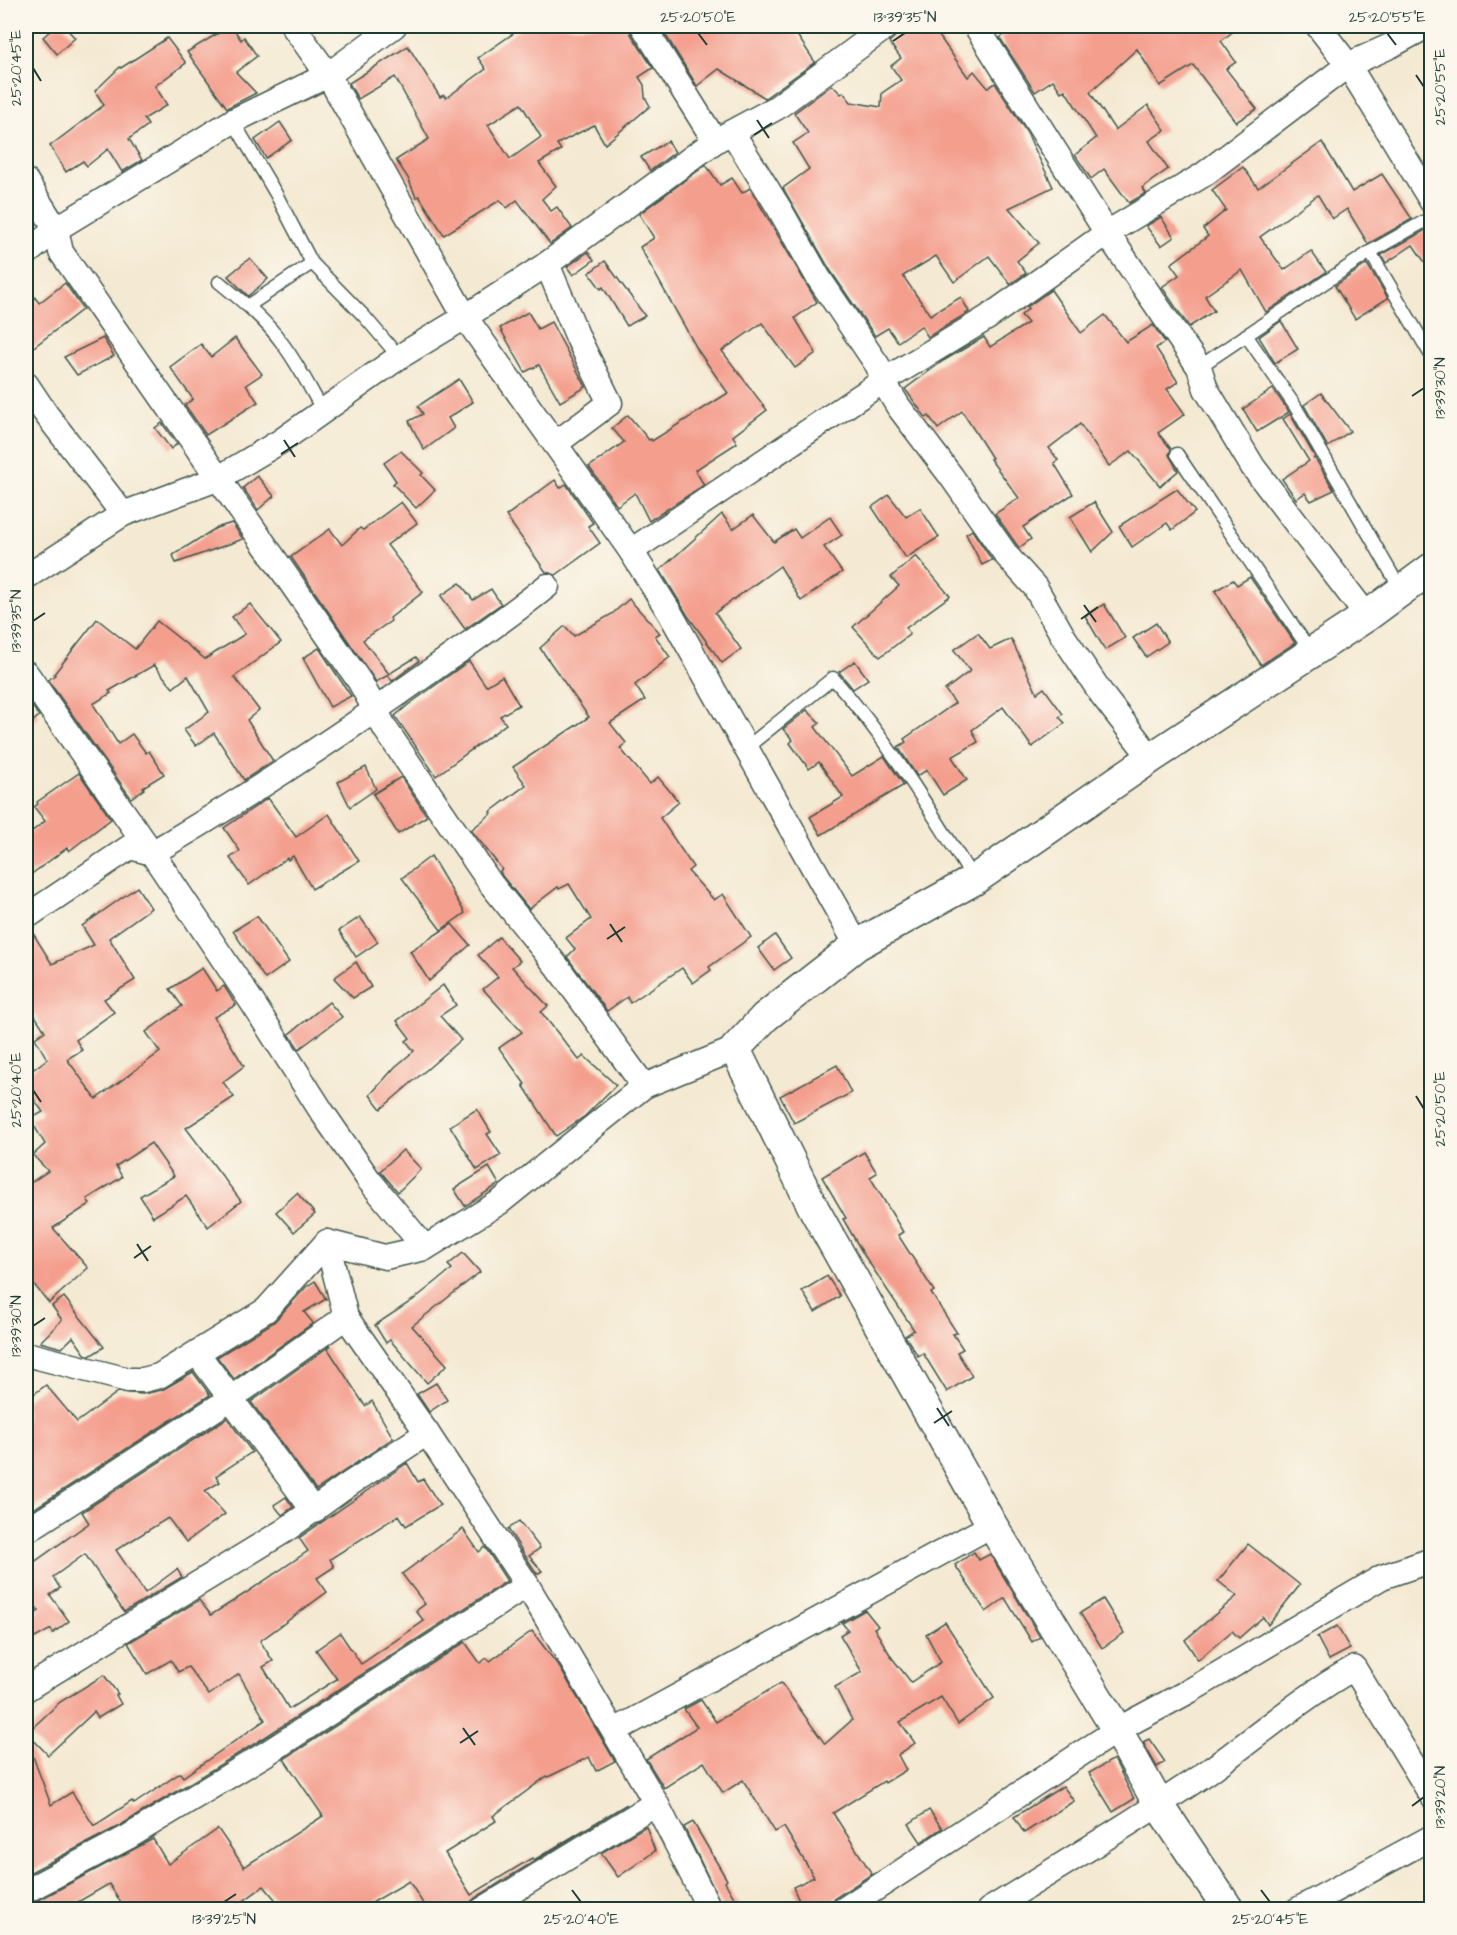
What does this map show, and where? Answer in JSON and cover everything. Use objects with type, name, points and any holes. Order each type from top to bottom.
[{"type":"street","points":[[293,26],[328,75],[465,317],[631,551],[670,613],[857,945]]},
{"type":"street","points":[[26,254],[56,229],[233,121],[328,75],[394,26]]},
{"type":"street","points":[[643,26],[723,136],[878,366],[898,406],[1007,556],[1035,587],[1063,636],[1103,696],[1151,758]]},
{"type":"street","points":[[26,577],[123,514],[217,478],[281,441],[399,357],[547,264],[723,136],[777,108],[887,26]]},
{"type":"street","points":[[976,26],[1107,233],[1199,367],[1206,389],[1253,467],[1367,616]]},
{"type":"street","points":[[1318,26],[1348,65],[1431,202]]},
{"type":"street","points":[[631,551],[884,381],[987,318],[1107,233],[1203,175],[1348,65],[1427,26]]},
{"type":"street","points":[[26,181],[56,229],[61,252],[360,681],[375,711],[490,884],[559,969],[644,1086]]},
{"type":"street","points":[[547,264],[579,340],[610,403],[555,444]]},
{"type":"street","points":[[26,384],[46,414],[123,514]]},
{"type":"street","points":[[327,1242],[385,1257],[424,1248],[501,1202],[644,1086],[735,1049],[765,1017],[857,945],[974,880],[1151,758],[1367,616],[1431,568]]},
{"type":"street","points":[[26,917],[130,847],[152,853],[230,807],[375,711],[508,617],[547,586]]},
{"type":"street","points":[[26,673],[152,853],[369,1180],[424,1248]]},
{"type":"street","points":[[735,1049],[814,1209],[992,1525],[1117,1730],[1159,1805],[1229,1910]]},
{"type":"street","points":[[327,1242],[346,1317],[427,1433],[527,1585],[656,1803],[710,1910]]},
{"type":"street","points":[[26,1354],[128,1380],[143,1380],[159,1376],[266,1310],[327,1242]]},
{"type":"street","points":[[26,1531],[231,1399],[346,1317]]},
{"type":"street","points":[[197,1353],[314,1511]]},
{"type":"street","points":[[26,1689],[314,1511],[348,1485],[427,1433]]},
{"type":"street","points":[[614,1731],[992,1525]]},
{"type":"street","points":[[843,1910],[1117,1730],[1193,1689],[1382,1577],[1431,1560]]},
{"type":"street","points":[[26,1891],[128,1838],[257,1759],[527,1585]]},
{"type":"street","points":[[989,1910],[1159,1805],[1226,1759],[1295,1707],[1354,1668],[1431,1796]]},
{"type":"street","points":[[482,1910],[656,1803]]},
{"type":"street","points":[[1297,1910],[1431,1837]]},
{"type":"lane","points":[[233,121],[276,194],[312,263],[364,316],[399,357]]},
{"type":"lane","points":[[1199,367],[1370,252],[1431,217]]},
{"type":"lane","points":[[1370,252],[1431,357]]},
{"type":"lane","points":[[248,306],[312,263]]},
{"type":"lane","points":[[219,282],[248,306],[281,341],[323,411]]},
{"type":"lane","points":[[1246,335],[1296,406],[1401,591]]},
{"type":"lane","points":[[1177,454],[1311,652]]},
{"type":"lane","points":[[746,748],[833,678],[863,712],[899,763],[974,880]]},
{"type":"building","points":[[56,26],[64,26],[75,38],[57,54],[43,37]]},
{"type":"building","points":[[230,26],[241,40],[244,37],[257,56],[236,72],[256,93],[227,108],[187,52]]},
{"type":"building","points":[[524,26],[629,26],[631,34],[653,68],[639,77],[644,85],[645,97],[650,106],[605,144],[594,125],[557,144],[561,150],[539,163],[556,186],[542,199],[551,211],[557,207],[572,228],[550,244],[517,200],[507,208],[500,200],[444,235],[419,196],[416,197],[408,178],[396,160],[429,139],[395,77],[358,99],[349,83],[408,46],[440,97],[444,95],[446,98],[486,69],[478,58]],"holes":[[[521,104],[541,137],[510,159],[488,125]]]},
{"type":"building","points":[[660,26],[791,26],[815,62],[765,98],[719,69],[697,86]]},
{"type":"building","points":[[901,26],[932,26],[968,77],[974,71],[988,88],[995,83],[1027,133],[1053,187],[1009,208],[1039,243],[1017,261],[1026,273],[1010,284],[989,256],[954,282],[936,256],[903,276],[930,315],[961,297],[969,312],[928,337],[921,326],[898,342],[888,328],[875,336],[830,270],[783,188],[809,169],[793,143],[808,133],[794,113],[832,85],[841,94],[843,92],[851,102],[881,107],[882,93],[901,80],[891,66],[901,58],[889,42],[900,32]]},
{"type":"building","points":[[1017,26],[1240,26],[1221,41],[1236,62],[1226,69],[1257,109],[1236,122],[1193,65],[1160,86],[1137,49],[1090,92],[1115,130],[1148,105],[1165,130],[1149,141],[1168,169],[1142,188],[1146,193],[1129,203],[1104,169],[1091,179],[1075,155],[1096,138],[1065,90],[1061,92],[1053,80],[1035,92],[1000,38]]},
{"type":"building","points":[[167,38],[186,63],[155,86],[167,105],[144,119],[148,125],[129,139],[142,160],[122,172],[108,149],[87,166],[83,161],[66,172],[50,146],[104,105],[95,91],[120,67]]},
{"type":"building","points":[[280,122],[292,140],[266,158],[255,140]]},
{"type":"building","points":[[668,141],[675,152],[650,171],[641,157]]},
{"type":"building","points":[[1322,142],[1352,192],[1382,174],[1412,219],[1368,244],[1347,209],[1332,219],[1318,195],[1260,237],[1284,270],[1311,251],[1326,272],[1266,312],[1242,270],[1205,296],[1214,311],[1189,327],[1162,287],[1179,275],[1171,264],[1208,236],[1203,229],[1226,210],[1212,190],[1243,167],[1258,188]]},
{"type":"building","points":[[706,165],[720,185],[732,178],[742,193],[750,188],[817,302],[795,318],[816,353],[795,368],[762,323],[722,351],[767,410],[733,436],[737,443],[695,470],[704,485],[649,521],[635,493],[617,506],[589,467],[624,442],[612,428],[628,415],[652,441],[728,393],[699,352],[640,247],[654,238],[639,214]]},
{"type":"building","points":[[1161,217],[1174,237],[1161,246],[1146,226]]},
{"type":"building","points":[[1431,227],[1431,271],[1413,245],[1386,263],[1381,255]]},
{"type":"building","points":[[588,252],[594,260],[573,275],[567,267]]},
{"type":"building","points":[[250,258],[268,279],[248,296],[228,276]]},
{"type":"building","points":[[605,261],[645,316],[627,326],[603,287],[601,289],[589,273]]},
{"type":"building","points":[[1367,264],[1388,298],[1355,319],[1335,286]]},
{"type":"building","points":[[65,283],[83,309],[26,353],[26,285],[39,303]]},
{"type":"building","points":[[1051,290],[1081,333],[1105,315],[1126,342],[1153,325],[1165,342],[1156,348],[1178,382],[1167,389],[1185,414],[1158,433],[1171,449],[1169,455],[1178,471],[1160,486],[1131,451],[1109,466],[1080,424],[1049,448],[1058,460],[1054,463],[1073,494],[1023,527],[1031,539],[1019,548],[995,514],[1019,498],[990,459],[992,458],[962,411],[938,429],[929,416],[926,418],[905,389],[943,361],[984,337],[990,347],[1028,323],[1021,315],[1028,309],[1027,307]]},
{"type":"building","points":[[528,312],[538,329],[551,322],[586,387],[560,402],[539,365],[525,372],[500,328]]},
{"type":"building","points":[[1281,321],[1298,349],[1275,363],[1259,337]]},
{"type":"building","points":[[103,338],[114,356],[77,375],[64,357]]},
{"type":"building","points":[[235,338],[262,374],[246,385],[258,402],[206,435],[185,405],[193,399],[170,367],[201,344],[211,357]]},
{"type":"building","points":[[459,379],[473,402],[448,418],[454,428],[424,450],[409,421],[423,414],[418,406]]},
{"type":"building","points":[[1273,389],[1289,412],[1257,432],[1243,409]]},
{"type":"building","points":[[1321,393],[1350,431],[1328,447],[1304,405]]},
{"type":"building","points":[[1290,414],[1315,457],[1313,459],[1315,458],[1334,490],[1311,501],[1305,493],[1296,499],[1282,479],[1309,461],[1283,419]]},
{"type":"building","points":[[162,423],[177,444],[171,449],[155,428]]},
{"type":"building","points":[[401,451],[423,473],[421,475],[435,490],[416,508],[393,484],[396,481],[384,463]]},
{"type":"building","points":[[257,476],[274,496],[258,510],[243,488]]},
{"type":"building","points":[[555,480],[560,488],[566,484],[593,523],[588,526],[600,543],[556,575],[546,572],[506,516]]},
{"type":"building","points":[[1177,489],[1195,512],[1172,530],[1167,523],[1132,547],[1119,526]]},
{"type":"building","points":[[889,495],[906,517],[920,508],[939,537],[906,558],[872,507]]},
{"type":"building","points":[[401,502],[417,523],[387,545],[423,592],[390,618],[391,621],[363,640],[389,674],[416,657],[419,661],[392,681],[388,675],[376,682],[291,557],[330,529],[342,545],[360,528],[363,530]]},
{"type":"building","points":[[1094,502],[1113,532],[1092,552],[1070,517]]},
{"type":"building","points":[[722,514],[733,529],[753,515],[774,542],[794,529],[800,538],[830,517],[842,535],[824,547],[842,572],[801,601],[780,566],[715,613],[741,649],[722,663],[688,616],[660,570]]},
{"type":"building","points":[[232,523],[243,539],[176,563],[173,555],[216,528]]},
{"type":"building","points":[[972,530],[992,560],[982,565],[966,534]]},
{"type":"building","points":[[916,556],[950,596],[906,628],[910,634],[880,657],[853,627],[899,586],[891,577]]},
{"type":"building","points":[[1250,577],[1295,643],[1261,665],[1215,591],[1233,580],[1237,585]]},
{"type":"building","points":[[460,583],[473,600],[491,589],[501,604],[465,629],[441,596]]},
{"type":"building","points":[[629,599],[660,633],[655,636],[670,657],[635,685],[645,700],[610,723],[626,743],[620,748],[650,784],[658,777],[679,802],[660,818],[693,867],[688,871],[714,900],[723,894],[751,937],[709,967],[711,970],[693,983],[682,968],[630,1003],[627,997],[607,1011],[567,957],[575,949],[566,938],[591,919],[569,884],[559,889],[558,887],[529,909],[502,876],[500,871],[502,869],[471,830],[492,813],[490,812],[526,785],[513,767],[589,717],[540,648],[565,626],[574,636],[612,614]]},
{"type":"building","points":[[250,604],[281,642],[234,677],[259,710],[247,720],[273,761],[244,780],[214,733],[196,746],[184,730],[209,712],[188,676],[173,688],[154,665],[109,691],[111,693],[93,704],[118,744],[132,734],[146,753],[149,751],[164,774],[143,787],[144,789],[131,798],[48,680],[55,675],[97,619],[135,649],[157,621],[205,659],[245,634],[232,617]]},
{"type":"building","points":[[1104,604],[1125,638],[1105,650],[1085,616]]},
{"type":"building","points":[[1156,623],[1168,642],[1146,657],[1133,638]]},
{"type":"building","points":[[978,633],[990,649],[1011,639],[1037,693],[1044,688],[1063,714],[1059,717],[1065,723],[1032,747],[1003,707],[972,730],[978,742],[952,757],[967,780],[943,795],[927,770],[917,776],[898,747],[906,742],[904,739],[955,703],[945,690],[970,671],[954,650]]},
{"type":"building","points":[[319,648],[351,696],[330,707],[303,658]]},
{"type":"building","points":[[469,661],[486,686],[502,676],[519,705],[500,716],[506,724],[436,776],[395,716]]},
{"type":"building","points":[[855,661],[868,679],[853,689],[839,672]]},
{"type":"building","points":[[26,697],[39,716],[26,727]]},
{"type":"building","points":[[807,710],[820,723],[815,727],[852,776],[884,756],[904,785],[821,835],[810,817],[843,797],[819,762],[809,769],[790,743],[793,740],[783,729]]},
{"type":"building","points":[[366,767],[376,789],[350,807],[338,782]]},
{"type":"building","points":[[79,773],[111,819],[69,851],[67,848],[26,878],[26,836],[45,821],[34,807],[38,804],[37,802]]},
{"type":"building","points":[[401,777],[427,816],[398,834],[373,794]]},
{"type":"building","points":[[268,798],[296,837],[329,814],[359,861],[312,889],[293,856],[249,885],[230,858],[240,851],[224,828]]},
{"type":"building","points":[[431,856],[465,913],[441,930],[402,878]]},
{"type":"building","points":[[137,887],[151,908],[109,938],[135,980],[104,999],[114,1012],[76,1040],[82,1050],[67,1059],[96,1099],[160,1052],[146,1032],[182,1006],[170,989],[202,968],[217,991],[224,986],[236,1005],[214,1017],[244,1066],[223,1082],[234,1097],[186,1128],[241,1201],[208,1227],[186,1196],[153,1217],[140,1196],[174,1176],[151,1143],[116,1166],[122,1177],[87,1199],[90,1204],[53,1228],[88,1268],[49,1303],[26,1275],[26,1186],[48,1171],[33,1155],[45,1144],[30,1119],[43,1112],[26,1088],[26,1075],[47,1059],[35,1038],[45,1031],[26,1002],[26,931],[31,930],[52,964],[94,945],[82,926]]},
{"type":"building","points":[[257,916],[289,962],[265,979],[233,931]]},
{"type":"building","points":[[360,917],[378,942],[356,957],[339,931]]},
{"type":"building","points":[[452,924],[470,945],[429,981],[410,951]]},
{"type":"building","points":[[775,935],[791,958],[774,970],[758,948]]},
{"type":"building","points":[[499,937],[520,961],[512,967],[548,1006],[541,1012],[579,1060],[584,1056],[616,1085],[585,1116],[556,1136],[523,1085],[525,1084],[499,1048],[522,1032],[483,989],[498,977],[478,955]]},
{"type":"building","points":[[356,962],[371,987],[353,998],[334,978]]},
{"type":"building","points":[[443,985],[456,1005],[440,1016],[461,1040],[381,1109],[370,1095],[395,1067],[414,1051],[406,1041],[410,1038],[397,1021]]},
{"type":"building","points":[[329,1002],[342,1017],[299,1049],[289,1034]]},
{"type":"building","points":[[837,1065],[851,1093],[794,1123],[780,1096]]},
{"type":"building","points":[[477,1109],[491,1132],[487,1134],[501,1155],[477,1170],[450,1126]]},
{"type":"building","points":[[403,1150],[421,1169],[398,1192],[380,1171]]},
{"type":"building","points":[[864,1152],[877,1173],[870,1177],[903,1232],[898,1235],[934,1291],[931,1293],[957,1333],[953,1334],[963,1349],[957,1352],[972,1376],[947,1392],[923,1353],[918,1356],[905,1336],[914,1330],[864,1255],[822,1177]]},
{"type":"building","points":[[489,1167],[499,1184],[465,1206],[454,1189]]},
{"type":"building","points":[[297,1193],[315,1214],[294,1232],[276,1212]]},
{"type":"building","points":[[463,1253],[480,1272],[412,1326],[447,1365],[427,1383],[390,1340],[386,1343],[375,1325],[413,1300],[452,1269],[448,1265]]},
{"type":"building","points":[[827,1276],[840,1296],[815,1312],[802,1291]]},
{"type":"building","points":[[315,1281],[326,1299],[304,1312],[313,1323],[234,1379],[217,1357],[274,1322],[306,1287]]},
{"type":"building","points":[[64,1297],[104,1347],[90,1356],[85,1354],[73,1337],[62,1348],[40,1342],[62,1320],[52,1306]]},
{"type":"building","points":[[331,1345],[328,1349],[365,1406],[372,1401],[393,1438],[316,1490],[251,1402]]},
{"type":"building","points":[[193,1372],[210,1395],[26,1514],[26,1400],[46,1385],[77,1422],[118,1392],[143,1394],[162,1390]]},
{"type":"building","points":[[436,1383],[447,1400],[429,1412],[417,1394]]},
{"type":"building","points":[[227,1418],[252,1452],[216,1476],[220,1482],[205,1491],[225,1514],[186,1542],[168,1518],[116,1550],[145,1593],[177,1569],[182,1577],[124,1612],[85,1554],[53,1577],[60,1588],[50,1595],[69,1621],[53,1633],[51,1629],[26,1643],[26,1619],[39,1611],[26,1593],[26,1568],[89,1523],[82,1512]]},
{"type":"building","points":[[407,1463],[418,1482],[423,1479],[440,1505],[406,1526],[399,1515],[330,1559],[334,1567],[317,1578],[327,1592],[260,1641],[273,1661],[263,1667],[289,1709],[337,1679],[316,1650],[340,1633],[361,1664],[424,1621],[416,1611],[425,1604],[402,1574],[463,1529],[479,1552],[485,1547],[507,1581],[259,1741],[121,1825],[27,1874],[26,1743],[28,1743],[51,1805],[72,1792],[94,1826],[132,1801],[134,1804],[180,1773],[183,1777],[265,1720],[239,1674],[209,1695],[188,1667],[178,1672],[171,1660],[147,1674],[128,1643],[199,1600],[211,1615],[246,1593],[308,1551],[299,1538]]},
{"type":"building","points":[[286,1497],[293,1507],[282,1515],[274,1505]]},
{"type":"building","points":[[519,1521],[540,1548],[529,1556],[542,1571],[537,1574],[508,1529]]},
{"type":"building","points":[[1248,1544],[1300,1585],[1268,1625],[1263,1617],[1239,1638],[1232,1631],[1198,1660],[1185,1640],[1237,1596],[1218,1581]]},
{"type":"building","points":[[974,1552],[979,1560],[990,1554],[1040,1637],[1032,1642],[1005,1598],[986,1612],[955,1565]]},
{"type":"building","points":[[1103,1599],[1124,1633],[1102,1648],[1080,1613]]},
{"type":"building","points":[[865,1610],[878,1626],[874,1628],[892,1658],[911,1682],[941,1662],[926,1634],[945,1622],[994,1698],[958,1724],[941,1697],[900,1722],[915,1743],[898,1755],[906,1770],[833,1813],[872,1874],[835,1898],[829,1910],[803,1910],[793,1887],[814,1877],[784,1827],[775,1832],[743,1780],[723,1793],[704,1762],[664,1788],[646,1759],[697,1727],[684,1709],[701,1700],[716,1722],[781,1683],[825,1744],[852,1720],[835,1687],[862,1672],[840,1635],[848,1630],[842,1623]]},
{"type":"building","points":[[1337,1626],[1350,1649],[1329,1660],[1317,1637]]},
{"type":"building","points":[[532,1631],[560,1668],[615,1761],[596,1771],[589,1757],[547,1776],[493,1816],[496,1821],[445,1853],[471,1895],[627,1804],[475,1898],[468,1910],[427,1910],[409,1881],[360,1910],[284,1910],[264,1886],[231,1910],[126,1910],[109,1884],[64,1910],[38,1910],[35,1902],[153,1839],[168,1864],[218,1829],[244,1867],[323,1816],[284,1759],[465,1642],[480,1663],[487,1658],[490,1661]]},
{"type":"building","points":[[104,1675],[118,1694],[116,1695],[121,1704],[98,1718],[94,1712],[48,1755],[27,1733],[60,1702]]},
{"type":"building","points":[[1149,1739],[1165,1762],[1157,1767],[1143,1742]]},
{"type":"building","points":[[1114,1759],[1134,1799],[1113,1812],[1089,1773]]},
{"type":"building","points":[[1063,1786],[1074,1801],[1024,1833],[1014,1817]]},
{"type":"building","points":[[929,1810],[942,1828],[921,1842],[909,1824]]},
{"type":"building","points":[[693,1822],[727,1880],[725,1882],[741,1910],[724,1910],[684,1827]]},
{"type":"building","points":[[646,1826],[655,1851],[618,1877],[601,1853]]}]
